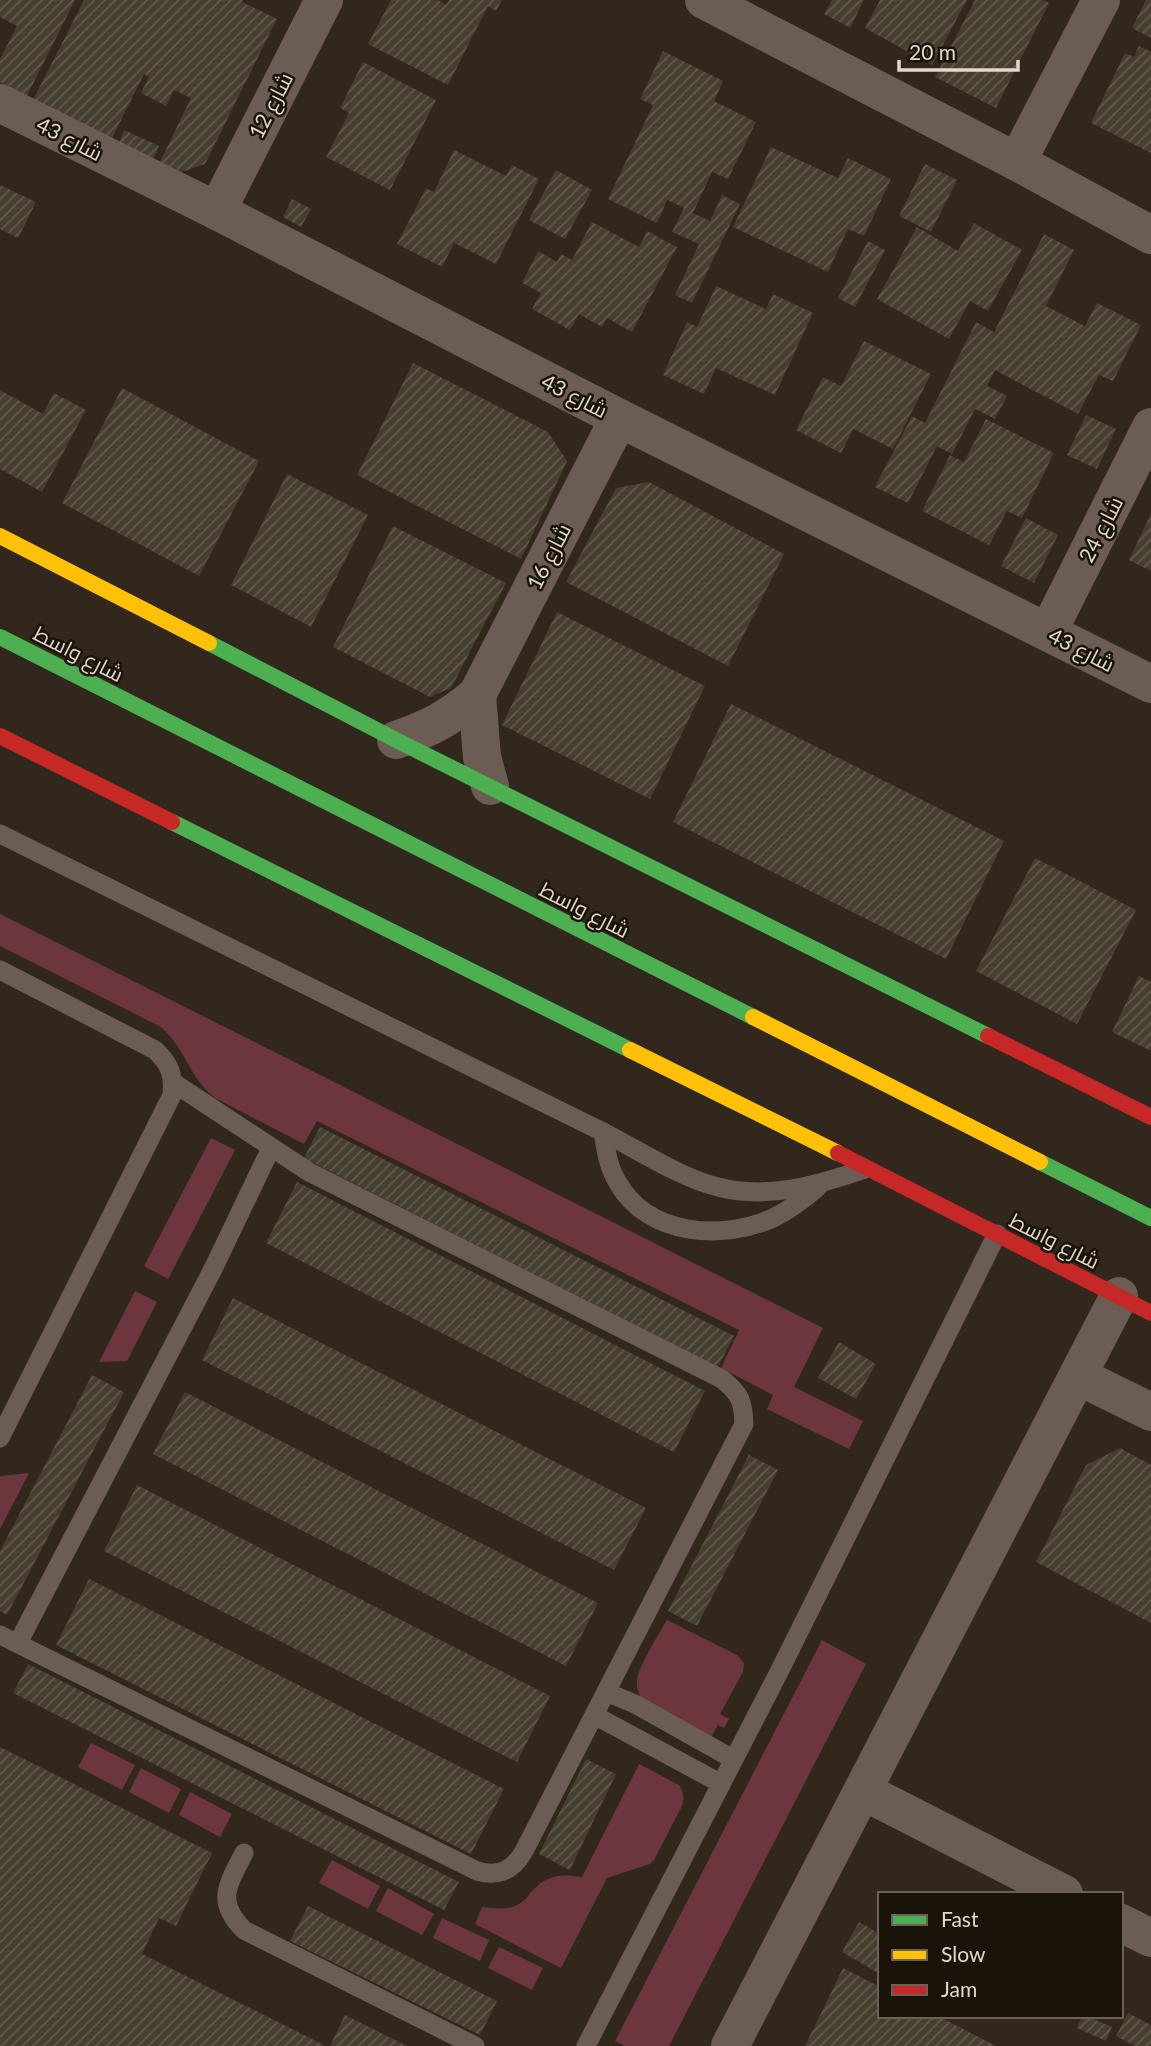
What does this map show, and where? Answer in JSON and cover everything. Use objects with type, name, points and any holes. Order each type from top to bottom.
[{"type":"main road","points":[[0,536],[396,740],[1151,1117]]},
{"type":"main road","name":"شارع واسط","points":[[0,637],[1151,1217]]},
{"type":"main road","name":"شارع واسط","points":[[0,736],[867,1168],[1135,1305]]},
{"type":"street","name":"شارع 12","points":[[217,211],[324,0]]},
{"type":"street","points":[[704,0],[1151,234]]},
{"type":"street","points":[[1017,162],[1101,0]]},
{"type":"street","name":"شارع 43","points":[[0,103],[217,211],[619,418],[1151,684]]},
{"type":"street","name":"شارع 16","points":[[396,740],[426,730],[453,715],[477,695],[619,418]]},
{"type":"street","name":"شارع 24","points":[[1048,632],[1151,427]]},
{"type":"street","points":[[477,695],[482,757],[490,786]]},
{"type":"street","points":[[730,2046],[1078,1376],[1135,1305]]},
{"type":"street","points":[[1078,1376],[1151,1412]]},
{"type":"street","points":[[863,1791],[1059,1892]]},
{"type":"street","points":[[1123,1924],[1151,1938]]},
{"type":"lane","points":[[0,834],[689,1177],[719,1188],[788,1191],[821,1184],[867,1168]]},
{"type":"lane","points":[[0,970],[155,1050],[172,1070],[173,1083],[172,1095],[0,1438]]},
{"type":"lane","points":[[0,1634],[477,1871],[501,1873],[513,1866],[521,1856],[744,1424],[743,1406],[735,1390],[722,1379],[297,1166],[173,1083]]},
{"type":"lane","points":[[603,1132],[607,1160],[618,1185],[636,1206],[660,1221],[687,1229],[715,1231],[745,1227],[772,1218],[798,1203],[821,1184]]},
{"type":"lane","points":[[18,1643],[213,1269],[271,1149]]},
{"type":"lane","points":[[586,2046],[779,1672],[997,1234]]},
{"type":"lane","points":[[606,1692],[635,1704],[733,1759]]},
{"type":"lane","points":[[594,1715],[720,1783]]},
{"type":"lane","points":[[244,1853],[226,1892],[227,1906],[234,1920],[244,1930],[475,2046]]},
{"type":"shaded area","points":[[0,914],[823,1328],[794,1387],[863,1421],[849,1449],[767,1409],[773,1395],[721,1368],[739,1330],[317,1121],[304,1144],[215,1098],[199,1081],[176,1044],[161,1027],[0,946]]},
{"type":"shaded area","points":[[211,1138],[235,1150],[168,1279],[144,1266]]},
{"type":"shaded area","points":[[135,1291],[157,1302],[127,1361],[99,1362]]},
{"type":"shaded area","points":[[29,1473],[0,1529],[0,1476]]},
{"type":"shaded area","points":[[667,1620],[737,1655],[744,1663],[743,1672],[720,1714],[729,1719],[724,1728],[718,1725],[711,1737],[643,1701],[638,1691],[637,1680],[641,1666]]},
{"type":"shaded area","points":[[822,1640],[866,1664],[669,2046],[625,2046],[615,2041]]},
{"type":"shaded area","points":[[91,1743],[135,1765],[122,1790],[78,1767]]},
{"type":"shaded area","points":[[639,1764],[679,1785],[683,1795],[682,1806],[650,1864],[607,1878],[561,1968],[475,1924],[482,1907],[511,1907],[521,1902],[540,1883],[551,1878],[563,1875],[582,1877]]},
{"type":"shaded area","points":[[141,1768],[181,1789],[169,1813],[129,1792]]},
{"type":"shaded area","points":[[190,1792],[232,1814],[220,1837],[179,1815]]},
{"type":"shaded area","points":[[332,1860],[380,1886],[368,1909],[319,1883]]},
{"type":"shaded area","points":[[388,1888],[434,1914],[422,1935],[376,1911]]},
{"type":"shaded area","points":[[442,1918],[489,1940],[480,1961],[433,1938]]},
{"type":"shaded area","points":[[499,1947],[543,1968],[532,1990],[488,1968]]},
{"type":"building","points":[[0,0],[75,0],[27,96],[0,82],[0,59],[17,26],[0,17]]},
{"type":"building","points":[[84,0],[243,0],[242,2],[277,19],[205,164],[182,172],[160,162],[191,98],[174,90],[166,106],[141,93],[149,77],[144,74],[111,140],[33,100]]},
{"type":"building","points":[[391,0],[438,0],[446,5],[449,0],[502,0],[496,11],[488,6],[448,85],[368,44]]},
{"type":"building","points":[[832,0],[864,0],[850,28],[824,14]]},
{"type":"building","points":[[880,0],[967,0],[932,65],[865,28]]},
{"type":"building","points":[[975,0],[1043,0],[1049,3],[996,108],[935,77]]},
{"type":"building","points":[[1146,0],[1151,0],[1151,38],[1132,28]]},
{"type":"building","points":[[1139,46],[1151,52],[1151,153],[1091,123],[1125,53],[1134,57]]},
{"type":"building","points":[[663,51],[723,81],[714,101],[756,122],[728,179],[712,172],[693,213],[710,221],[722,195],[740,204],[692,303],[675,295],[699,244],[672,232],[684,208],[667,200],[657,223],[608,199],[653,105],[640,99]]},
{"type":"building","points":[[363,62],[436,100],[390,190],[326,157],[349,113],[340,108]]},
{"type":"building","points":[[124,130],[159,146],[153,159],[119,143]]},
{"type":"building","points":[[771,147],[838,178],[848,158],[891,179],[864,236],[848,229],[828,272],[733,227]]},
{"type":"building","points":[[454,150],[506,176],[512,165],[539,179],[496,264],[454,243],[442,267],[397,244],[426,188],[434,192]]},
{"type":"building","points":[[925,164],[957,180],[931,232],[899,216]]},
{"type":"building","points":[[556,170],[592,190],[565,239],[529,220]]},
{"type":"building","points":[[0,185],[36,202],[18,238],[0,229]]},
{"type":"building","points":[[292,199],[311,209],[301,227],[283,217]]},
{"type":"building","points":[[592,222],[639,247],[647,231],[677,247],[632,332],[607,318],[602,327],[579,314],[570,330],[532,309],[541,293],[522,283],[538,251],[557,262],[561,254],[572,260]]},
{"type":"building","points":[[974,223],[1022,250],[988,311],[970,301],[949,339],[877,299],[917,227],[958,251]]},
{"type":"building","points":[[1044,234],[1074,250],[1046,306],[1085,326],[1097,303],[1141,325],[1113,381],[1099,375],[1078,414],[995,370],[987,386],[1007,396],[995,419],[975,409],[952,454],[937,446],[908,503],[875,487],[912,416],[925,423],[976,322],[994,332]]},
{"type":"building","points":[[868,241],[885,250],[855,307],[838,298]]},
{"type":"building","points":[[716,286],[766,309],[773,294],[813,313],[775,395],[716,368],[704,394],[663,375],[687,322],[697,327]]},
{"type":"building","points":[[864,341],[931,374],[893,449],[853,429],[841,453],[796,430],[823,377],[841,386]]},
{"type":"building","points":[[413,363],[548,432],[567,461],[521,559],[357,475]]},
{"type":"building","points":[[122,388],[259,461],[199,576],[62,503]]},
{"type":"building","points":[[0,390],[43,414],[54,393],[86,410],[42,492],[0,469]]},
{"type":"building","points":[[1086,415],[1116,429],[1097,469],[1067,455]]},
{"type":"building","points":[[986,419],[1054,453],[1022,518],[1007,511],[989,545],[922,511],[950,455],[964,462]]},
{"type":"building","points":[[287,474],[368,515],[311,627],[231,585]]},
{"type":"building","points":[[649,482],[784,554],[728,666],[566,582],[616,488]]},
{"type":"building","points":[[1151,514],[1151,571],[1129,560]]},
{"type":"building","points":[[1026,518],[1058,535],[1034,583],[1001,566]]},
{"type":"building","points":[[393,526],[506,583],[451,688],[430,697],[333,647]]},
{"type":"building","points":[[557,612],[705,686],[650,799],[502,725]]},
{"type":"building","points":[[731,704],[1004,841],[946,959],[673,822]]},
{"type":"building","points":[[1035,858],[1136,910],[1077,1024],[976,971]]},
{"type":"building","points":[[1139,976],[1151,982],[1151,1051],[1112,1032]]},
{"type":"building","points":[[320,1127],[734,1336],[718,1367],[304,1158]]},
{"type":"building","points":[[297,1182],[705,1391],[674,1452],[266,1243]]},
{"type":"building","points":[[233,1298],[646,1508],[614,1570],[202,1360]]},
{"type":"building","points":[[839,1342],[876,1364],[856,1399],[818,1378]]},
{"type":"building","points":[[92,1375],[124,1392],[7,1615],[0,1611],[0,1551]]},
{"type":"building","points":[[185,1392],[598,1603],[566,1666],[153,1454]]},
{"type":"building","points":[[1120,1448],[1151,1465],[1151,1623],[1036,1562],[1086,1465]]},
{"type":"building","points":[[749,1455],[778,1470],[697,1626],[668,1611]]},
{"type":"building","points":[[137,1485],[550,1696],[517,1762],[104,1551]]},
{"type":"building","points":[[89,1579],[504,1789],[471,1854],[56,1645]]},
{"type":"building","points":[[28,1664],[459,1882],[444,1910],[13,1693]]},
{"type":"building","points":[[0,1747],[212,1853],[176,1926],[159,1918],[142,1954],[326,2046],[0,2046]]},
{"type":"building","points":[[586,1759],[616,1774],[570,1870],[539,1854]]},
{"type":"building","points":[[308,1906],[497,2001],[480,2035],[290,1941]]},
{"type":"building","points":[[859,1922],[878,1933],[878,1973],[842,1952]]},
{"type":"building","points":[[843,1968],[878,1986],[878,2018],[942,2018],[996,2046],[805,2046]]},
{"type":"building","points":[[1128,2013],[1151,2025],[1151,2046],[1135,2046],[1116,2036]]},
{"type":"building","points":[[345,2015],[407,2046],[330,2046]]},
{"type":"building","points":[[1081,2018],[1092,2018],[1112,2027],[1106,2041],[1077,2028]]},
{"type":"traffic: fast","points":[[0,637],[753,1017]]},
{"type":"traffic: fast","points":[[209,643],[396,740],[988,1036]]},
{"type":"traffic: fast","points":[[172,822],[630,1050]]},
{"type":"traffic: fast","points":[[1040,1162],[1151,1218]]},
{"type":"traffic: slow","points":[[0,536],[209,643]]},
{"type":"traffic: slow","points":[[753,1017],[1040,1162]]},
{"type":"traffic: slow","points":[[630,1050],[838,1153]]},
{"type":"traffic: jam","points":[[0,736],[172,822]]},
{"type":"traffic: jam","points":[[988,1036],[1151,1117]]},
{"type":"traffic: jam","points":[[838,1153],[1151,1313]]}]
